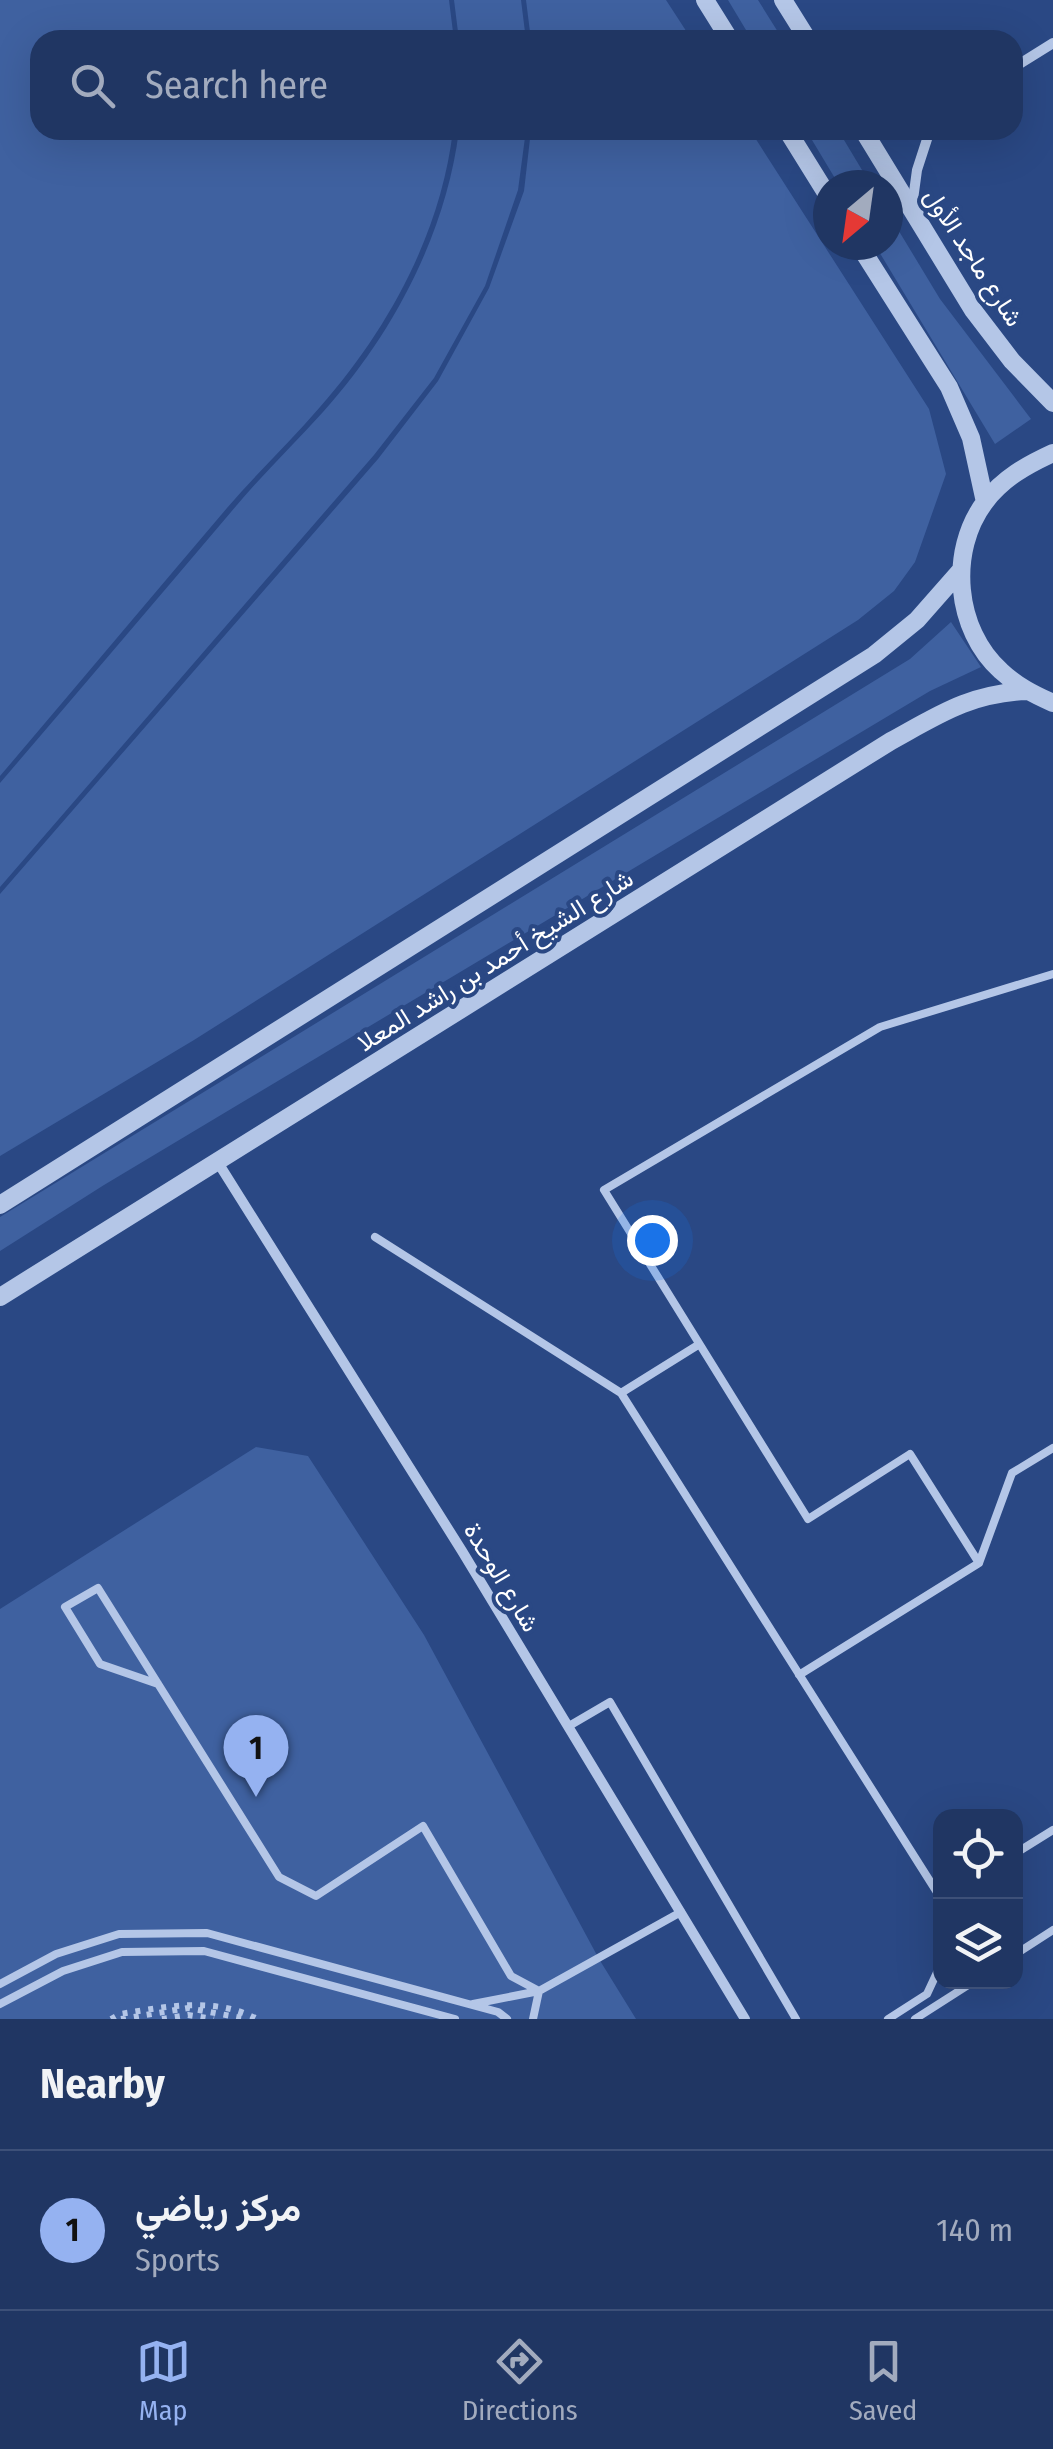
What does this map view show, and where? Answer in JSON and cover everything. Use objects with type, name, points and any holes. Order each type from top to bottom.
[{"type":"street","points":[[704,0],[724,30]]},
{"type":"street","points":[[783,0],[802,30]]},
{"type":"street","points":[[1023,62],[1053,43]]},
{"type":"street","points":[[792,140],[813,172]]},
{"type":"street","name":"شارع ماجد الأول","points":[[870,140],[972,310],[1012,361],[1053,403]]},
{"type":"street","points":[[912,208],[917,170],[927,140]]},
{"type":"street","points":[[868,260],[948,386],[971,438],[985,502]]},
{"type":"street","points":[[1053,453],[1016,470],[985,502],[968,534],[961,570],[964,606],[976,640],[998,669],[1026,691],[1053,703]]},
{"type":"street","points":[[0,1205],[874,655],[917,620],[961,570]]},
{"type":"street","name":"شارع الشيخ أحمد بن راشد المعلا","points":[[0,1297],[892,741],[956,706],[990,693],[1026,691]]},
{"type":"street","name":"شارع الوحدة","points":[[217,1162],[356,1379],[745,2019]]},
{"type":"lane","points":[[979,1562],[910,1454],[808,1519],[604,1190],[880,1027],[1053,974]]},
{"type":"lane","points":[[375,1237],[620,1393],[933,1886]]},
{"type":"lane","points":[[620,1393],[698,1345]]},
{"type":"lane","points":[[800,1675],[979,1562],[1012,1473],[1053,1448]]},
{"type":"lane","points":[[158,1684],[100,1664],[65,1607],[98,1588],[279,1876],[316,1896],[423,1826],[510,1976],[538,1991]]},
{"type":"lane","points":[[569,1726],[610,1702],[796,2019]]},
{"type":"lane","points":[[1023,1849],[1053,1830]]},
{"type":"lane","points":[[469,2004],[538,1991],[682,1912]]},
{"type":"lane","points":[[1023,1949],[1053,1930]]},
{"type":"lane","points":[[0,1984],[56,1954],[119,1934],[207,1933],[498,2012],[506,2019]]},
{"type":"lane","points":[[0,2004],[63,1970],[122,1952],[204,1950],[455,2019]]},
{"type":"lane","points":[[888,2019],[927,1994],[933,1981]]},
{"type":"lane","points":[[915,2019],[962,1989]]},
{"type":"lane","points":[[533,2019],[538,1991]]},
{"type":"path","points":[[111,2019],[120,2014],[188,2004],[245,2012],[258,2019]]},
{"type":"path","points":[[121,2019],[188,2008],[247,2019]]},
{"type":"path","points":[[162,2019],[188,2015],[214,2019]]},
{"type":"shaded area","points":[[0,0],[449,0],[453,30],[30,30],[30,140],[451,140],[437,206],[424,243],[368,346],[320,407],[227,508],[0,776]]},
{"type":"shaded area","points":[[454,0],[521,0],[525,30],[458,30]]},
{"type":"shaded area","points":[[526,0],[666,0],[686,30],[530,30]]},
{"type":"shaded area","points":[[728,0],[758,0],[777,30],[746,30]]},
{"type":"shaded area","points":[[457,140],[525,140],[518,190],[485,286],[434,378],[374,455],[0,887],[0,783],[242,499],[323,412],[372,350],[429,244]]},
{"type":"shaded area","points":[[530,140],[756,140],[813,228],[813,260],[833,260],[929,409],[946,474],[915,562],[894,591],[858,620],[194,1040],[0,1156],[0,894],[378,459],[438,381],[489,288],[524,191]]},
{"type":"shaded area","points":[[812,140],[844,140],[862,170],[830,170]]},
{"type":"shaded area","points":[[903,238],[940,299],[1031,419],[995,444],[884,260],[903,260]]},
{"type":"shaded area","points":[[951,622],[981,667],[930,691],[0,1251],[0,1217],[910,659]]},
{"type":"shaded area","points":[[256,1447],[308,1456],[424,1635],[599,1959],[636,2019],[0,2019],[0,1609]]},
{"type":"place","name":"مركز رياضي","points":[[256,1797]]}]
